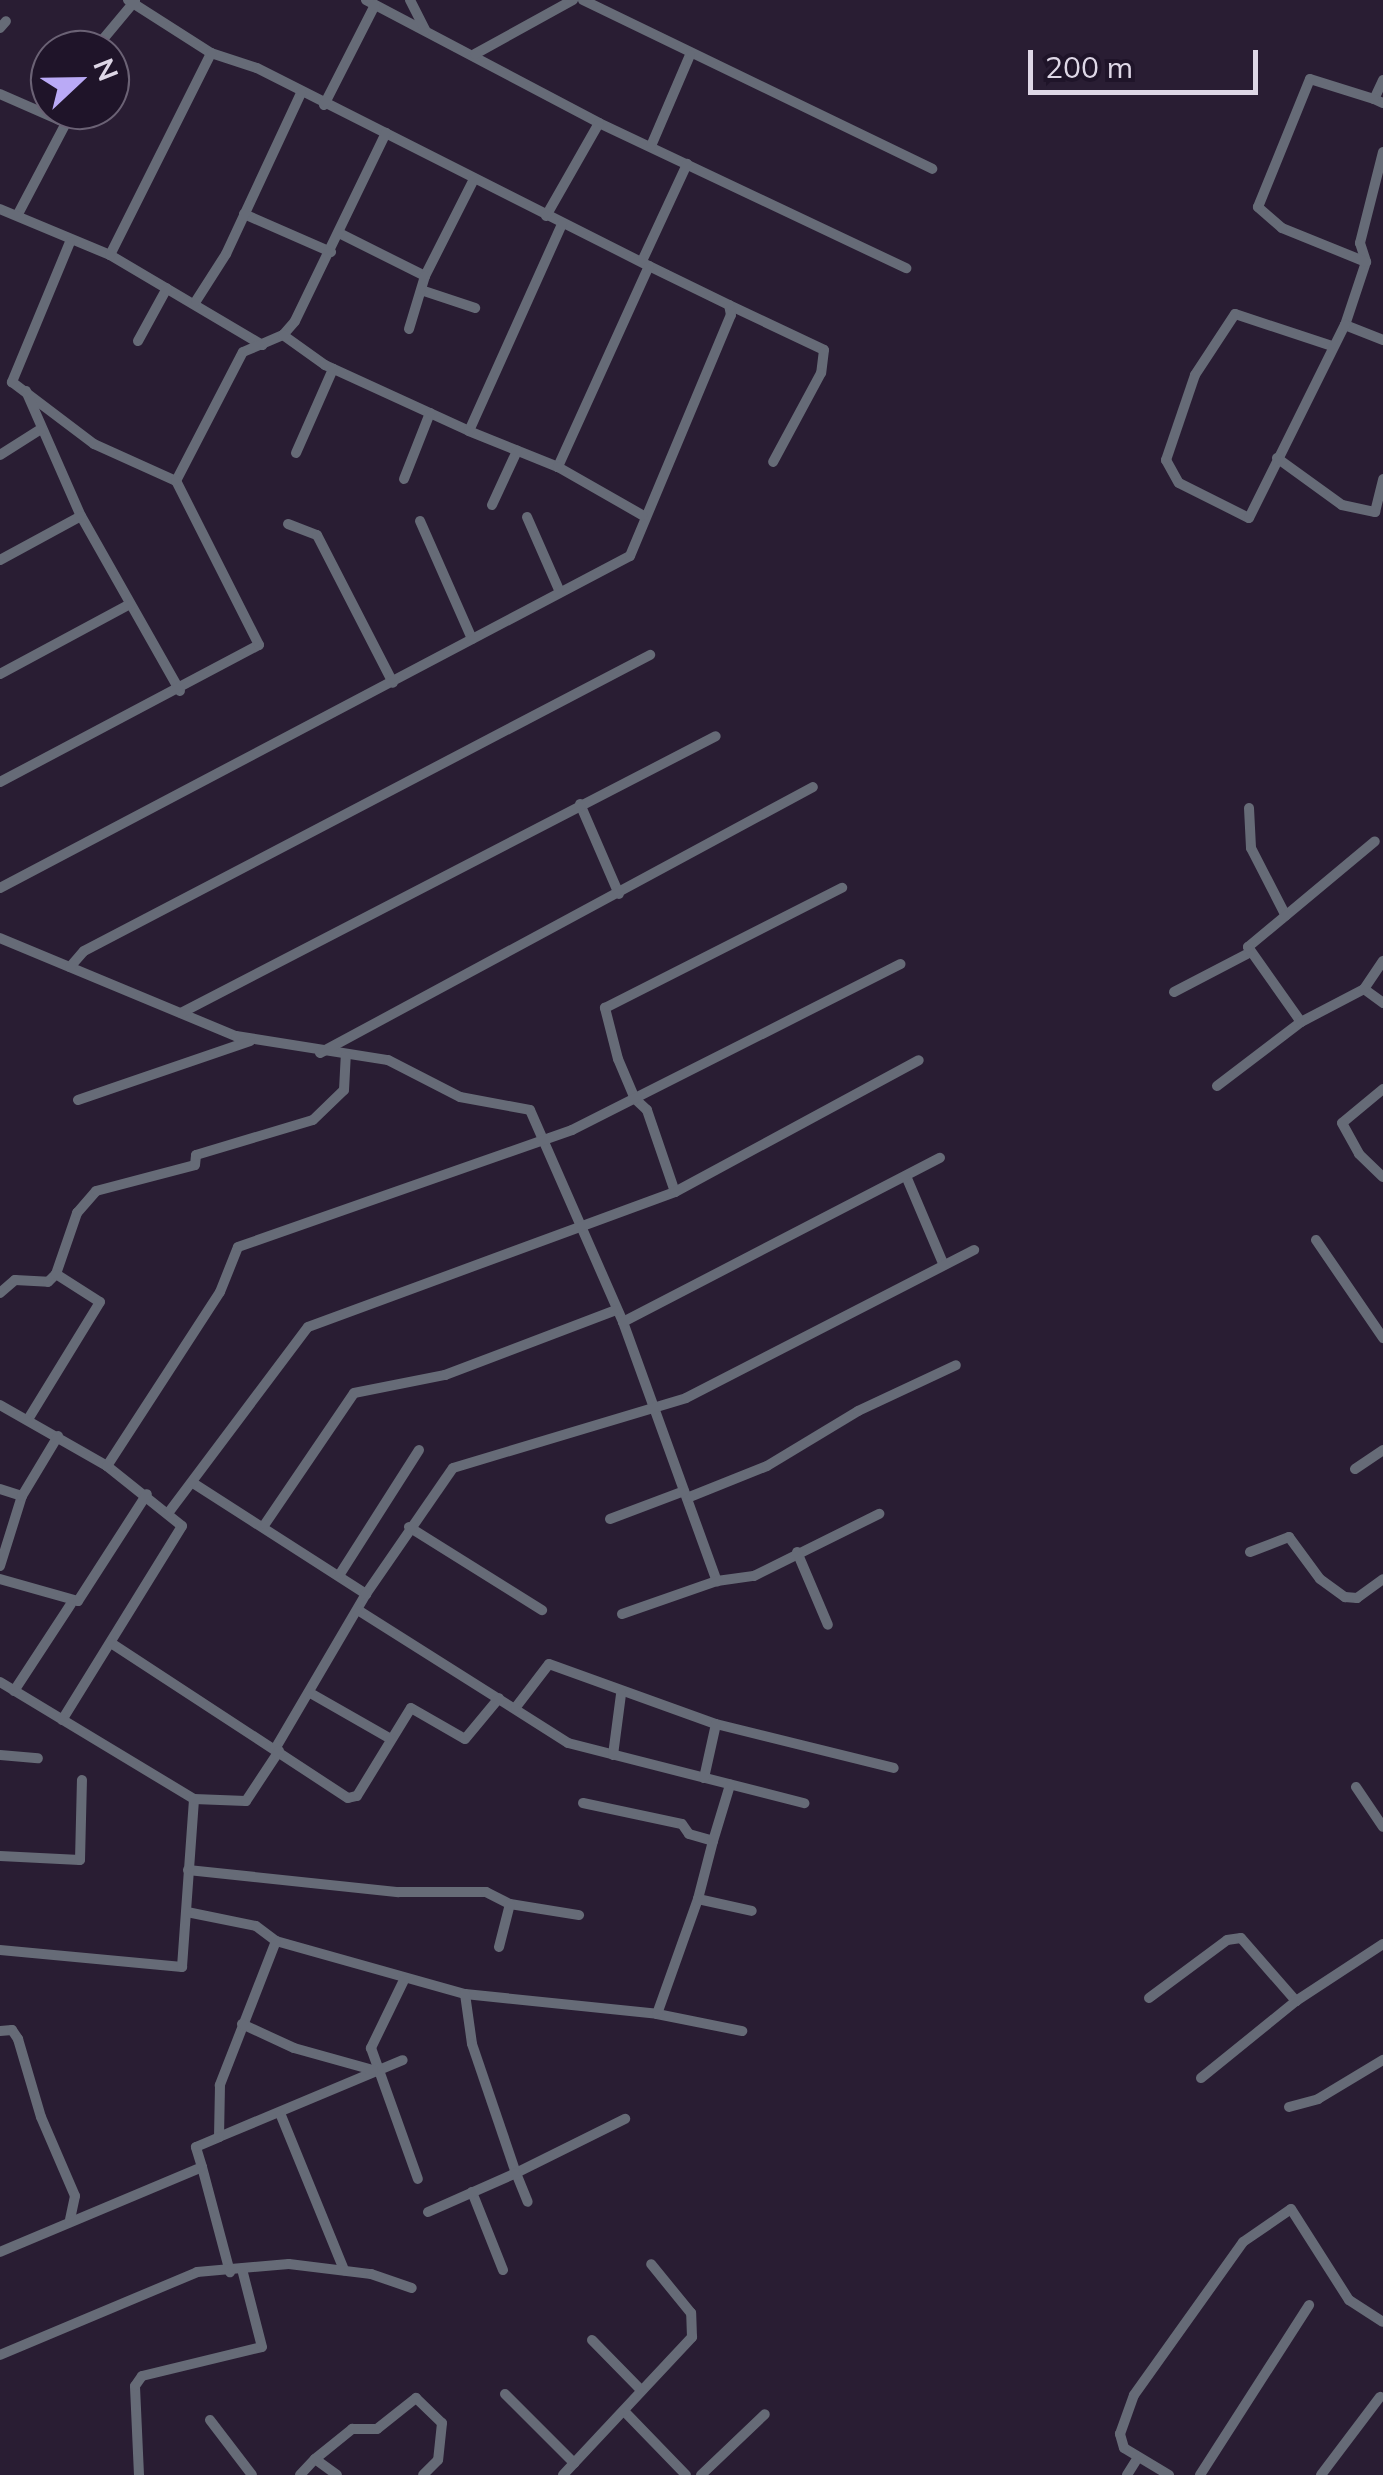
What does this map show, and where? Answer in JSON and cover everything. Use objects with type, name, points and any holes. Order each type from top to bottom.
[{"type":"street","points":[[410,0],[425,30]]},
{"type":"street","points":[[474,54],[572,0]]},
{"type":"street","points":[[584,0],[690,55],[932,169]]},
{"type":"street","points":[[110,30],[132,1],[211,54],[386,133],[562,224],[824,350],[821,373],[773,462]]},
{"type":"street","points":[[324,105],[371,3],[599,122],[906,268]]},
{"type":"street","points":[[110,255],[211,54]]},
{"type":"street","points":[[651,146],[690,55]]},
{"type":"street","points":[[1366,262],[1282,228],[1258,206],[1310,79],[1379,101],[1383,80]]},
{"type":"street","points":[[196,301],[244,214],[300,93]]},
{"type":"street","points":[[0,94],[30,108]]},
{"type":"street","points":[[546,216],[599,122]]},
{"type":"street","points":[[18,214],[63,130]]},
{"type":"street","points":[[243,352],[283,335],[341,234],[386,133]]},
{"type":"street","points":[[1332,346],[1236,314],[1195,376],[1166,460],[1179,484],[1249,518],[1344,325],[1366,262],[1360,242],[1383,152]]},
{"type":"street","points":[[558,467],[687,164]]},
{"type":"street","points":[[409,328],[424,291],[425,276],[474,180]]},
{"type":"street","points":[[0,209],[18,214],[70,242],[110,255],[196,301],[262,345]]},
{"type":"street","points":[[244,214],[331,252]]},
{"type":"street","points":[[469,431],[562,224]]},
{"type":"street","points":[[341,234],[425,276]]},
{"type":"street","points":[[12,382],[70,242]]},
{"type":"street","points":[[138,342],[167,288]]},
{"type":"street","points":[[424,291],[475,308]]},
{"type":"street","points":[[0,888],[630,556],[642,516],[718,360],[729,305]]},
{"type":"street","points":[[1344,325],[1383,340]]},
{"type":"street","points":[[283,335],[333,369],[558,467],[642,516]]},
{"type":"street","points":[[176,481],[243,352],[246,336]]},
{"type":"street","points":[[296,453],[333,369]]},
{"type":"street","points":[[0,377],[25,390],[94,444],[176,481],[259,642],[255,650],[180,691],[0,782]]},
{"type":"street","points":[[25,390],[81,516],[180,691]]},
{"type":"street","points":[[404,480],[430,413]]},
{"type":"street","points":[[0,455],[41,430]]},
{"type":"street","points":[[492,505],[517,451]]},
{"type":"street","points":[[1277,458],[1342,505],[1375,512],[1383,479]]},
{"type":"street","points":[[0,560],[81,516]]},
{"type":"street","points":[[527,517],[560,592]]},
{"type":"street","points":[[420,520],[472,639]]},
{"type":"street","points":[[288,524],[317,535],[393,682]]},
{"type":"street","points":[[0,674],[130,604]]},
{"type":"street","points":[[70,966],[84,951],[650,655]]},
{"type":"street","points":[[181,1013],[716,736]]},
{"type":"street","points":[[319,1053],[813,787]]},
{"type":"street","points":[[580,804],[619,894]]},
{"type":"street","points":[[1249,808],[1250,848],[1286,916]]},
{"type":"street","points":[[1174,992],[1246,954],[1374,842]]},
{"type":"street","points":[[674,1192],[647,1110],[635,1099],[604,1017],[608,1004],[842,888]]},
{"type":"street","points":[[0,938],[251,1040],[405,1065],[460,1097],[530,1110],[548,1140],[623,1322],[717,1580]]},
{"type":"street","points":[[1246,954],[1301,1022]]},
{"type":"street","points":[[1217,1086],[1301,1022],[1364,989],[1383,961]]},
{"type":"street","points":[[107,1466],[220,1292],[232,1251],[548,1140],[900,964]]},
{"type":"street","points":[[1364,989],[1383,1003]]},
{"type":"street","points":[[78,1100],[251,1040]]},
{"type":"street","points":[[0,1274],[15,1280],[48,1282],[56,1274],[77,1213],[96,1191],[195,1165],[196,1155],[312,1120],[344,1090],[346,1056]]},
{"type":"street","points":[[169,1512],[308,1327],[674,1192],[919,1060]]},
{"type":"street","points":[[1383,1089],[1342,1123],[1360,1154],[1383,1177]]},
{"type":"street","points":[[623,1322],[940,1158]]},
{"type":"street","points":[[906,1176],[943,1263]]},
{"type":"street","points":[[1316,1240],[1383,1338]]},
{"type":"street","points":[[0,1682],[194,1799],[246,1801],[361,1612],[366,1594],[453,1468],[654,1410],[974,1250]]},
{"type":"street","points":[[29,1418],[100,1302],[56,1274]]},
{"type":"street","points":[[0,1293],[15,1280]]},
{"type":"street","points":[[265,1524],[354,1394],[444,1375],[616,1310]]},
{"type":"street","points":[[610,1519],[767,1466],[858,1411],[956,1365]]},
{"type":"street","points":[[0,1404],[107,1466],[181,1521],[181,1534],[62,1720]]},
{"type":"street","points":[[0,1566],[22,1496],[58,1436]]},
{"type":"street","points":[[340,1574],[418,1450]]},
{"type":"street","points":[[1356,1469],[1383,1450]]},
{"type":"street","points":[[193,1483],[265,1524],[366,1594]]},
{"type":"street","points":[[0,1489],[22,1496]]},
{"type":"street","points":[[14,1691],[146,1494]]},
{"type":"street","points":[[622,1614],[717,1580],[754,1576],[879,1514]]},
{"type":"street","points":[[409,1528],[542,1610]]},
{"type":"street","points":[[1250,1552],[1289,1538],[1320,1579],[1344,1597],[1358,1598],[1383,1579]]},
{"type":"street","points":[[797,1552],[828,1625]]},
{"type":"street","points":[[0,1579],[40,1587],[70,1604]]},
{"type":"street","points":[[361,1612],[568,1744],[804,1803]]},
{"type":"street","points":[[110,1643],[353,1798],[411,1708],[469,1738],[499,1698]]},
{"type":"street","points":[[516,1708],[550,1664],[621,1694],[716,1724],[894,1768]]},
{"type":"street","points":[[312,1694],[391,1740]]},
{"type":"street","points":[[612,1755],[621,1694]]},
{"type":"street","points":[[704,1778],[716,1724]]},
{"type":"street","points":[[0,1756],[38,1758]]},
{"type":"street","points":[[0,1856],[80,1860],[82,1780]]},
{"type":"street","points":[[657,2014],[698,1900],[730,1785]]},
{"type":"street","points":[[1356,1787],[1383,1826]]},
{"type":"street","points":[[0,1950],[175,1969],[186,1960],[194,1799]]},
{"type":"street","points":[[583,1803],[682,1824],[689,1834],[713,1841]]},
{"type":"street","points":[[188,1870],[399,1892],[486,1892],[510,1904],[579,1914]]},
{"type":"street","points":[[698,1900],[752,1911]]},
{"type":"street","points":[[498,1947],[510,1904]]},
{"type":"street","points":[[186,1912],[256,1926],[276,1942],[465,1994],[657,2014],[742,2031]]},
{"type":"street","points":[[1149,1998],[1208,1952],[1241,1938],[1296,2002]]},
{"type":"street","points":[[218,2137],[220,2085],[276,1942]]},
{"type":"street","points":[[1201,2078],[1296,2002],[1383,1944]]},
{"type":"street","points":[[404,1980],[371,2048],[374,2070],[418,2179]]},
{"type":"street","points":[[465,1994],[472,2044],[528,2202]]},
{"type":"street","points":[[242,2024],[294,2048],[374,2070]]},
{"type":"street","points":[[0,2031],[12,2030],[18,2039],[41,2117],[75,2196],[70,2219]]},
{"type":"street","points":[[138,2475],[135,2386],[142,2376],[262,2347],[196,2147],[403,2060]]},
{"type":"street","points":[[1288,2107],[1318,2099],[1383,2060]]},
{"type":"street","points":[[280,2113],[344,2270]]},
{"type":"street","points":[[428,2212],[624,2119]]},
{"type":"street","points":[[0,2252],[70,2219],[202,2167]]},
{"type":"street","points":[[472,2192],[503,2270]]},
{"type":"street","points":[[1169,2475],[1137,2459],[1120,2434],[1134,2395],[1242,2242],[1291,2209],[1349,2300],[1383,2322]]},
{"type":"street","points":[[0,2355],[98,2318],[171,2280],[268,2262],[344,2270],[412,2288]]},
{"type":"street","points":[[563,2475],[692,2336],[692,2313],[652,2264]]},
{"type":"street","points":[[1200,2475],[1309,2305]]},
{"type":"street","points":[[592,2340],[641,2390]]},
{"type":"street","points":[[506,2394],[574,2463]]},
{"type":"street","points":[[1320,2475],[1380,2397]]},
{"type":"street","points":[[300,2475],[352,2429],[377,2429],[416,2398],[442,2423],[438,2460],[423,2475]]},
{"type":"street","points":[[624,2411],[686,2475]]},
{"type":"street","points":[[700,2475],[765,2414]]},
{"type":"street","points":[[210,2420],[252,2475]]},
{"type":"street","points":[[315,2459],[338,2475]]},
{"type":"street","points":[[1127,2475],[1137,2459]]}]
